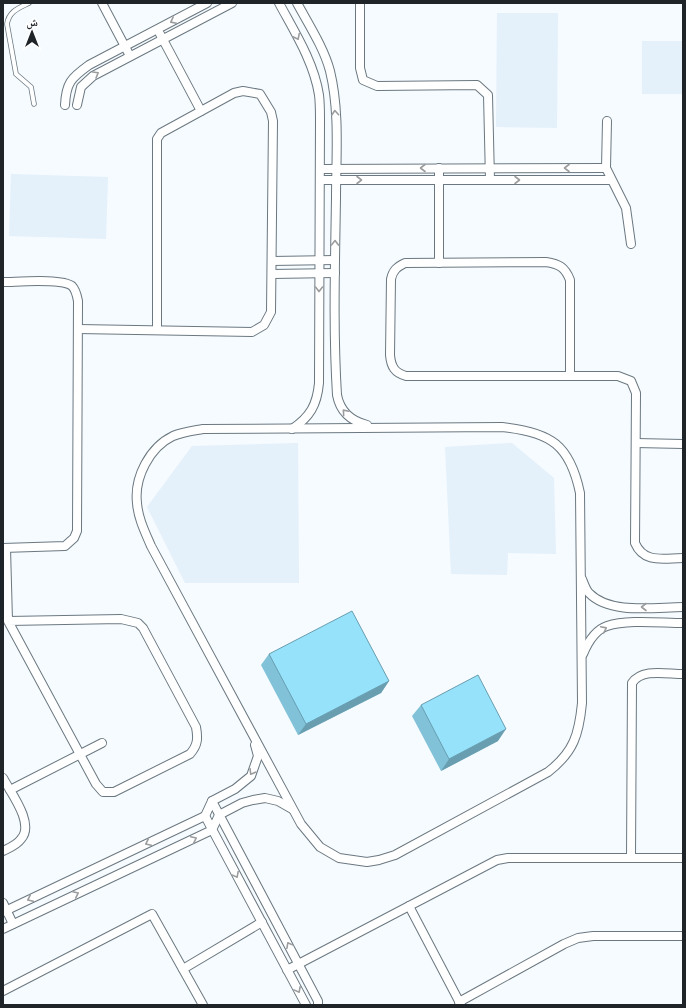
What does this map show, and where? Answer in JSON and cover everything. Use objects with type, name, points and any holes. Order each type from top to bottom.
[{"type":"street","points":[[102,3],[130,56]]},
{"type":"street","points":[[64,105],[66,89],[78,73],[89,65],[207,3]]},
{"type":"street","points":[[77,105],[79,91],[93,76],[163,39],[222,5],[232,3]]},
{"type":"street","points":[[278,3],[308,61],[317,88],[320,120],[318,397],[304,420],[292,428]]},
{"type":"street","points":[[297,3],[330,70],[335,111],[336,382],[338,402],[342,410],[358,423],[379,428]]},
{"type":"street","points":[[360,3],[360,68],[363,80],[377,86],[477,86],[484,90],[488,95],[490,180]]},
{"type":"street","points":[[157,29],[201,111]]},
{"type":"street","points":[[78,329],[252,332],[259,329],[269,319],[271,312],[272,274],[273,121],[271,112],[260,94],[244,91],[234,93],[162,133],[157,139],[157,330]]},
{"type":"street","points":[[607,121],[606,168],[626,208],[631,244]]},
{"type":"street","points":[[320,168],[606,168]]},
{"type":"street","points":[[439,168],[439,263]]},
{"type":"street","points":[[320,180],[611,180]]},
{"type":"street","points":[[272,261],[335,260]]},
{"type":"street","points":[[570,376],[570,280],[567,271],[561,266],[546,262],[405,263],[399,266],[392,273],[390,355],[391,364],[399,374],[406,376],[570,376],[618,376],[631,381],[636,393],[635,543],[642,554],[648,558],[683,558]]},
{"type":"street","points":[[272,274],[335,272]]},
{"type":"street","points":[[3,282],[60,282],[71,286],[76,293],[78,301],[77,531],[74,538],[65,546],[5,548],[8,621],[96,784],[103,792],[109,793],[190,754],[196,748],[198,736],[196,727],[143,628],[138,623],[121,618],[8,621]]},
{"type":"street","points":[[502,427],[522,429],[537,433],[552,440],[562,449],[571,462],[578,487],[581,658],[580,721],[573,744],[560,762],[548,772],[395,855],[367,862],[339,858],[320,847],[310,836],[293,810],[141,525],[136,502],[137,486],[148,458],[171,437],[184,432],[203,429],[379,428],[502,427]]},
{"type":"street","points":[[636,443],[683,444]]},
{"type":"street","points":[[580,577],[588,592],[598,601],[609,605],[624,608],[683,607]]},
{"type":"street","points":[[581,658],[592,638],[607,626],[624,624],[683,623]]},
{"type":"street","points":[[631,858],[632,683],[637,676],[645,673],[683,674]]},
{"type":"street","points":[[13,924],[4,908],[205,816],[212,801],[235,789],[251,776],[258,756],[253,735]]},
{"type":"street","points":[[10,790],[102,743]]},
{"type":"street","points":[[3,778],[24,816],[26,827],[22,839],[3,851]]},
{"type":"street","points":[[3,929],[212,830],[219,815],[242,803],[265,798],[278,801],[293,810]]},
{"type":"street","points":[[212,801],[299,964],[318,1001],[318,1005]]},
{"type":"street","points":[[205,816],[306,1005]]},
{"type":"street","points":[[287,970],[497,860],[508,858],[683,858]]},
{"type":"street","points":[[408,906],[460,1003],[578,938],[593,936],[683,936]]},
{"type":"street","points":[[3,992],[152,914],[203,1005]]},
{"type":"street","points":[[183,969],[262,922]]},
{"type":"lane","points":[[29,3],[13,12],[8,17],[7,24],[16,74],[31,87],[34,104]]},
{"type":"shaded area","points":[[497,13],[558,13],[557,128],[496,127]]},
{"type":"shaded area","points":[[642,41],[683,41],[683,94],[642,94]]},
{"type":"shaded area","points":[[11,174],[108,177],[106,239],[9,236]]},
{"type":"shaded area","points":[[298,443],[299,583],[185,583],[147,507],[192,446]]},
{"type":"shaded area","points":[[512,443],[554,478],[556,554],[508,553],[507,575],[451,574],[445,447]]},
{"type":"building","points":[[352,611],[389,681],[306,724],[269,654]]},
{"type":"building","points":[[478,675],[506,729],[449,759],[421,705]]}]
